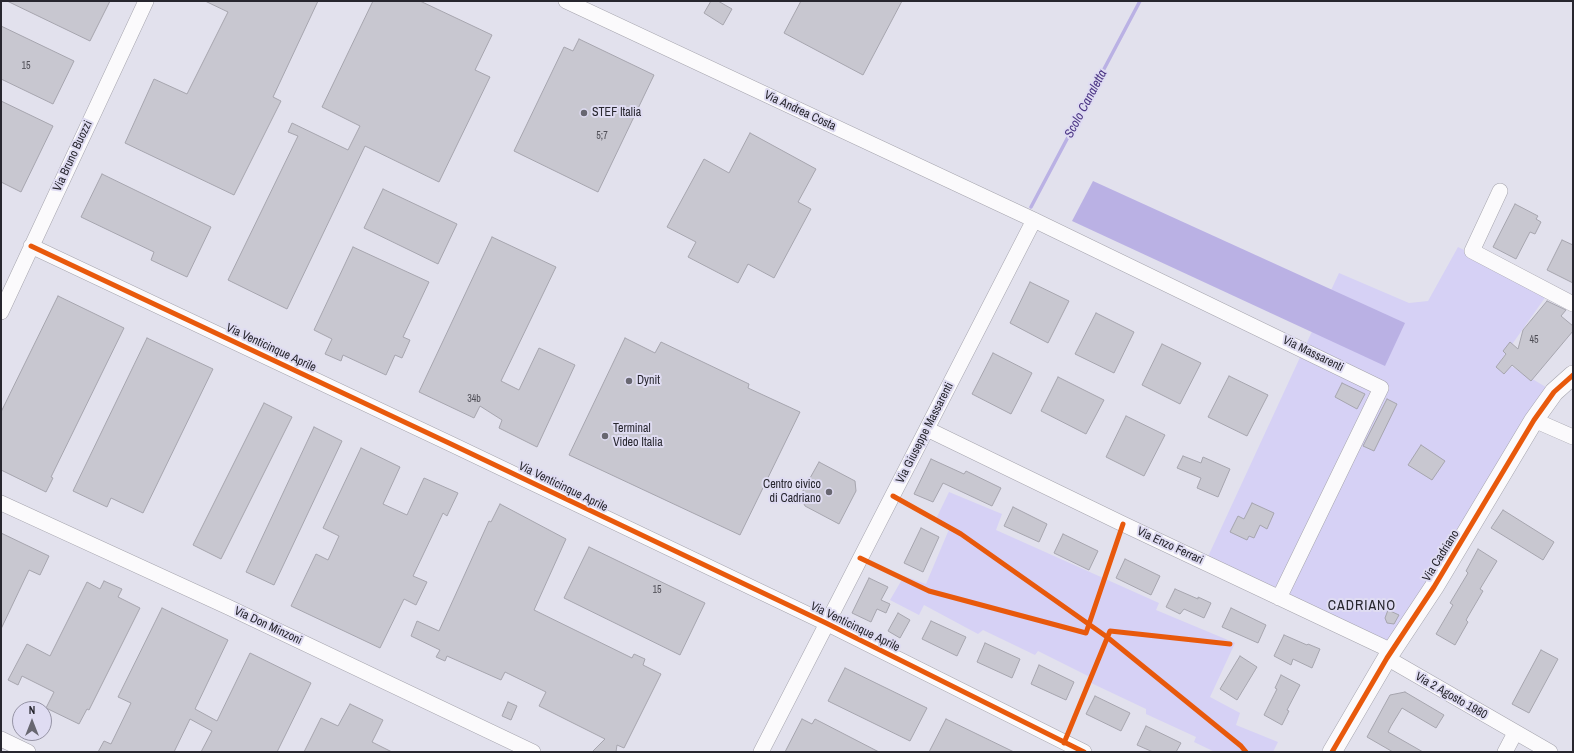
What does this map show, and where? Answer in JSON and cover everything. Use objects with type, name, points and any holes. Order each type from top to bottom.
[{"type":"street","name":"Via Bruno Buozzi","points":[[1,312],[146,1]]},
{"type":"street","name":"Via Andrea Costa","points":[[566,1],[1034,220]]},
{"type":"street","points":[[1500,191],[1472,251],[1573,304]]},
{"type":"street","name":"Via Giuseppe Massarenti","points":[[760,752],[1034,220]]},
{"type":"street","name":"Via Massarenti","points":[[1034,220],[1381,388],[1279,598]]},
{"type":"street","name":"Via Venticinque Aprile","points":[[31,246],[826,623],[1084,752]]},
{"type":"street","name":"Via Cadriano","points":[[1332,752],[1534,420],[1554,392],[1573,375]]},
{"type":"street","points":[[1534,420],[1573,437]]},
{"type":"street","name":"Via Enzo Ferrari","points":[[927,429],[1279,598],[1390,655]]},
{"type":"street","name":"Via Don Minzoni","points":[[1,503],[235,610],[533,752]]},
{"type":"street","name":"Via 2 Agosto 1980","points":[[1390,655],[1515,733],[1550,752]]},
{"type":"street","points":[[1505,752],[1515,733]]},
{"type":"street","points":[[1,739],[28,752]]},
{"type":"shaded area","points":[[1093,181],[1405,323],[1385,366],[1072,221]]},
{"type":"shaded area","points":[[1458,247],[1549,292],[1501,360],[1554,392],[1389,658],[1205,563],[1339,273],[1409,303],[1428,301]]},
{"type":"shaded area","points":[[949,492],[1002,514],[996,530],[1159,603],[1156,610],[1235,643],[1210,697],[1240,713],[1236,725],[1278,742],[1273,752],[1215,752],[1194,742],[1196,737],[1146,714],[1146,709],[1089,682],[1090,677],[1038,651],[1035,655],[983,630],[978,634],[924,605],[919,615],[890,600],[904,576],[926,584],[950,527],[936,519]]},
{"type":"building","points":[[7,1],[110,1],[90,41]]},
{"type":"building","points":[[205,1],[318,1],[273,97],[281,101],[234,195],[125,143],[154,79],[187,94],[228,12]]},
{"type":"building","points":[[373,1],[420,1],[492,35],[475,70],[490,77],[439,182],[365,146],[287,309],[228,280],[298,136],[288,132],[292,123],[348,150],[360,126],[322,107]]},
{"type":"building","points":[[711,1],[718,1],[732,9],[723,25],[704,13]]},
{"type":"building","points":[[801,1],[902,1],[863,75],[784,33]]},
{"type":"building","points":[[1,26],[74,61],[53,104],[1,79]]},
{"type":"building","name":"STEF Italia","points":[[579,39],[654,75],[598,192],[514,151],[564,47],[573,51]]},
{"type":"building","points":[[1,101],[53,126],[21,192],[1,182]]},
{"type":"building","points":[[750,133],[816,169],[798,202],[811,209],[774,278],[748,264],[738,283],[688,257],[696,242],[667,227],[704,159],[729,173]]},
{"type":"building","points":[[102,174],[211,227],[187,277],[151,260],[154,252],[81,217]]},
{"type":"building","points":[[383,189],[457,224],[438,264],[364,228]]},
{"type":"building","points":[[1515,204],[1538,216],[1536,219],[1541,222],[1535,234],[1530,232],[1516,259],[1493,247]]},
{"type":"building","points":[[492,237],[556,267],[501,381],[519,390],[539,348],[575,365],[537,447],[499,428],[502,420],[480,406],[474,418],[419,392]]},
{"type":"building","points":[[1562,240],[1573,245],[1573,283],[1547,270]]},
{"type":"building","points":[[353,247],[429,282],[403,337],[410,340],[402,358],[395,355],[386,375],[343,355],[341,361],[325,354],[332,339],[314,330]]},
{"type":"building","points":[[1030,282],[1069,301],[1048,343],[1010,323]]},
{"type":"building","points":[[58,296],[124,328],[51,477],[53,478],[46,492],[1,470],[1,412]]},
{"type":"building","points":[[1547,301],[1566,310],[1561,316],[1573,326],[1573,331],[1531,381],[1512,365],[1504,374],[1496,367],[1506,354],[1503,351],[1510,342],[1518,349],[1523,330]]},
{"type":"building","points":[[1096,313],[1134,332],[1114,373],[1075,354]]},
{"type":"building","points":[[147,338],[213,369],[143,513],[111,498],[107,507],[73,491]]},
{"type":"building","points":[[625,338],[655,353],[661,342],[749,384],[748,388],[800,412],[740,535],[569,455]]},
{"type":"building","points":[[1162,344],[1201,363],[1180,404],[1142,385]]},
{"type":"building","points":[[993,353],[1032,373],[1011,414],[972,394]]},
{"type":"building","points":[[1229,376],[1268,395],[1247,436],[1208,417]]},
{"type":"building","points":[[1058,377],[1104,400],[1086,434],[1041,411]]},
{"type":"building","points":[[1342,383],[1365,394],[1357,409],[1335,397]]},
{"type":"building","points":[[1387,399],[1397,404],[1374,451],[1363,446]]},
{"type":"building","points":[[264,403],[292,417],[221,559],[193,545]]},
{"type":"building","points":[[1126,416],[1165,435],[1144,476],[1106,457]]},
{"type":"building","points":[[314,427],[342,441],[274,585],[246,572]]},
{"type":"building","points":[[1421,445],[1445,461],[1432,480],[1408,465]]},
{"type":"building","points":[[361,448],[400,467],[383,504],[407,515],[424,478],[458,493],[447,516],[443,513],[413,576],[427,582],[416,605],[404,599],[380,648],[291,606],[316,554],[328,560],[339,536],[323,528]]},
{"type":"building","points":[[1183,456],[1201,463],[1203,457],[1230,469],[1218,497],[1197,488],[1201,478],[1177,468]]},
{"type":"building","points":[[931,459],[964,474],[966,471],[1001,488],[992,506],[943,483],[933,502],[914,494]]},
{"type":"building","points":[[819,462],[855,481],[856,491],[839,524],[805,506],[800,496]]},
{"type":"building","points":[[1252,503],[1274,513],[1267,529],[1260,525],[1254,538],[1249,536],[1247,540],[1230,532],[1238,516],[1244,519]]},
{"type":"building","points":[[500,504],[566,539],[534,610],[632,658],[634,654],[645,659],[643,665],[661,674],[624,748],[617,745],[616,752],[592,752],[605,739],[539,706],[546,692],[505,672],[501,680],[447,656],[445,661],[436,657],[440,650],[411,636],[417,621],[439,631],[489,521],[491,522]]},
{"type":"building","points":[[1013,507],[1047,524],[1039,542],[1004,526]]},
{"type":"building","points":[[1503,510],[1554,542],[1543,560],[1491,528]]},
{"type":"building","points":[[921,528],[939,537],[923,572],[904,563]]},
{"type":"building","points":[[1,533],[49,556],[40,575],[29,570],[1,629]]},
{"type":"building","points":[[1063,534],[1098,551],[1089,570],[1054,553]]},
{"type":"building","points":[[589,547],[705,603],[680,655],[564,598]]},
{"type":"building","points":[[1478,549],[1497,561],[1480,589],[1483,591],[1466,620],[1468,622],[1455,645],[1436,634],[1453,605],[1450,603],[1468,573],[1466,571]]},
{"type":"building","points":[[1125,559],[1160,576],[1151,595],[1116,578]]},
{"type":"building","points":[[869,578],[888,587],[881,600],[890,604],[886,613],[877,609],[871,622],[852,613]]},
{"type":"building","points":[[104,581],[122,589],[118,597],[140,608],[89,710],[87,709],[79,724],[52,711],[52,701],[50,701],[54,692],[22,676],[18,685],[8,680],[27,644],[50,656],[87,582],[100,589]]},
{"type":"building","points":[[1175,589],[1211,603],[1204,618],[1184,609],[1180,614],[1166,607]]},
{"type":"building","points":[[162,608],[228,640],[195,709],[217,721],[250,653],[311,683],[277,752],[201,752],[212,731],[190,719],[174,752],[98,752],[104,741],[111,744],[131,703],[118,697]]},
{"type":"building","points":[[1231,608],[1266,625],[1258,643],[1222,627]]},
{"type":"building","points":[[1388,610],[1399,615],[1394,624],[1387,623],[1385,618]]},
{"type":"building","points":[[898,613],[910,620],[900,638],[888,631]]},
{"type":"building","points":[[931,621],[966,637],[957,656],[922,639]]},
{"type":"building","points":[[1284,635],[1320,649],[1312,668],[1293,659],[1291,665],[1274,656]]},
{"type":"building","points":[[985,643],[1020,659],[1012,678],[977,662]]},
{"type":"building","points":[[1541,650],[1558,659],[1529,713],[1512,704]]},
{"type":"building","points":[[1240,656],[1257,667],[1237,700],[1220,689]]},
{"type":"building","points":[[1039,665],[1074,682],[1066,700],[1031,684]]},
{"type":"building","points":[[845,668],[927,708],[910,741],[828,701]]},
{"type":"building","points":[[1281,675],[1300,685],[1287,710],[1289,711],[1282,725],[1264,715],[1277,689],[1275,688]]},
{"type":"building","points":[[1405,692],[1444,715],[1436,728],[1402,708],[1391,726],[1388,732],[1423,752],[1393,752],[1367,737],[1390,695]]},
{"type":"building","points":[[1095,696],[1130,713],[1121,731],[1086,714]]},
{"type":"building","points":[[508,702],[517,706],[511,720],[502,716]]},
{"type":"building","points":[[350,704],[383,720],[372,742],[392,752],[304,752],[321,718],[338,726]]},
{"type":"building","points":[[802,719],[812,724],[815,719],[879,752],[785,752]]},
{"type":"building","points":[[946,719],[1014,752],[929,752]]},
{"type":"building","points":[[1146,726],[1181,743],[1176,752],[1153,752],[1137,745]]},
{"type":"waterway","name":"Scolo Canaletta","points":[[1031,207],[1140,1]]},
{"type":"cycle path","points":[[31,246],[826,623],[1084,752]]},
{"type":"cycle path","points":[[1332,752],[1387,658],[1434,587],[1534,420],[1554,392],[1573,375]]},
{"type":"cycle path","points":[[893,496],[961,534],[1107,637],[1241,746],[1246,752]]},
{"type":"cycle path","points":[[860,558],[929,591],[1086,633],[1123,524]]},
{"type":"cycle path","points":[[1064,743],[1110,631],[1230,644]]},
{"type":"place","name":"STEF Italia","points":[[584,113]]},
{"type":"place","name":"Dynit","points":[[629,381]]},
{"type":"place","name":"Terminal Video Italia","points":[[605,436]]},
{"type":"place","name":"Centro civico di Cadriano","points":[[829,492]]},
{"type":"district","name":"CADRIANO","points":[[1362,606]]}]
